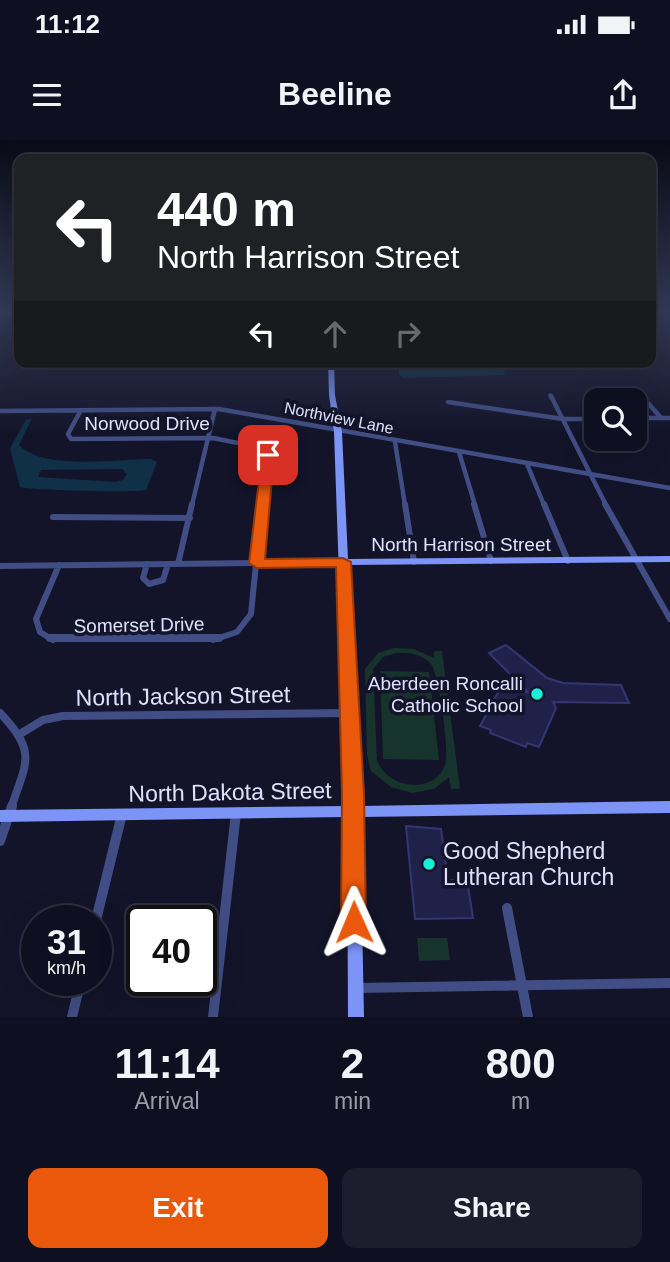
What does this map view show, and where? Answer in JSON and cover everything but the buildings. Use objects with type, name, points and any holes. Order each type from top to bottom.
[{"type":"street","points":[[331,368],[338,432],[350,713],[356,1017]]},
{"type":"street","points":[[550,395],[589,475],[670,619]]},
{"type":"street","points":[[448,402],[563,419],[584,417]]},
{"type":"street","points":[[649,404],[661,418]]},
{"type":"street","points":[[178,564],[215,409]]},
{"type":"street","name":"Northview Lane","points":[[0,411],[215,409],[670,488]]},
{"type":"street","name":"Norwood Drive","points":[[81,410],[68,434],[71,439],[208,438],[268,449],[257,563]]},
{"type":"street","points":[[647,418],[670,418]]},
{"type":"street","points":[[395,442],[414,562]]},
{"type":"street","points":[[460,452],[491,561]]},
{"type":"street","points":[[527,464],[568,561]]},
{"type":"street","points":[[53,517],[190,518]]},
{"type":"street","name":"North Harrison Street","points":[[0,566],[670,559]]},
{"type":"street","name":"Somerset Drive","points":[[59,565],[36,624],[48,638],[71,642],[212,640],[232,635],[248,621],[251,614],[257,563]]},
{"type":"street","points":[[147,565],[143,578],[149,584],[163,580],[168,564]]},
{"type":"street","points":[[0,713],[20,734],[28,758],[5,816],[0,841]]},
{"type":"street","name":"North Jackson Street","points":[[20,734],[57,717],[350,713]]},
{"type":"street","name":"North Dakota Street","points":[[5,816],[670,807]]},
{"type":"street","points":[[213,1017],[236,813]]},
{"type":"street","points":[[100,905],[122,814]]},
{"type":"street","points":[[507,908],[528,1017]]},
{"type":"street","points":[[356,988],[670,983]]},
{"type":"street","points":[[72,1017],[77,996]]},
{"type":"green space","points":[[394,648],[414,649],[434,658],[434,651],[442,651],[460,789],[451,789],[449,777],[434,789],[412,793],[391,787],[371,771],[367,755],[365,669],[378,653]],"holes":[[[410,653],[427,661],[431,664],[437,682],[443,714],[445,765],[439,775],[421,784],[410,785],[390,777],[382,770],[377,760],[373,669],[383,657]]]},
{"type":"green space","points":[[380,671],[429,672],[439,760],[383,759]]},
{"type":"green space","points":[[417,938],[447,938],[450,960],[419,961]]},
{"type":"water","points":[[398,368],[503,368],[505,375],[404,378],[399,375]]},
{"type":"water","points":[[32,418],[19,445],[30,453],[45,458],[81,462],[151,459],[157,462],[146,490],[83,491],[20,487],[10,448],[26,420]],"holes":[[[122,469],[127,474],[123,480],[116,482],[38,477],[41,470]]]},
{"type":"place","name":"Aberdeen Roncalli Catholic School","points":[[537,694]]},
{"type":"place","name":"Good Shepherd Lutheran Church","points":[[429,864]]},
{"type":"route","points":[[268,455],[257,563],[343,562],[353,794],[354,922]]}]
